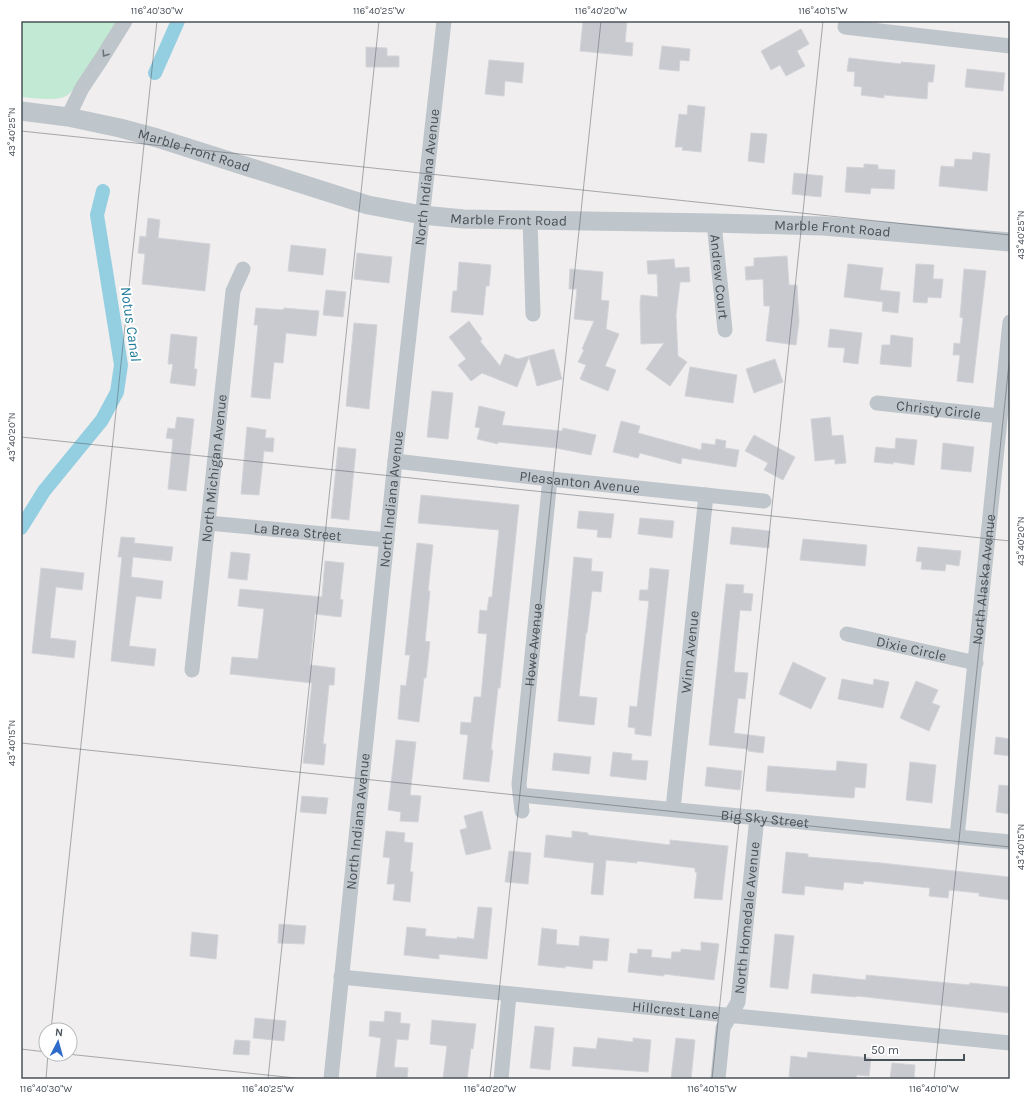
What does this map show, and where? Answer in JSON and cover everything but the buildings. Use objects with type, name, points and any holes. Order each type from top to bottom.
[{"type":"street","points":[[68,117],[82,88],[125,21]]},
{"type":"street","name":"North Indiana Avenue","points":[[331,1079],[395,461],[444,21]]},
{"type":"street","points":[[845,24],[1010,46]]},
{"type":"street","name":"Marble Front Road","points":[[23,114],[68,117],[120,128],[157,138],[368,205],[422,215],[464,219],[823,226],[1010,242]]},
{"type":"street","points":[[530,220],[533,314]]},
{"type":"street","name":"Andrew Court","points":[[714,223],[725,330]]},
{"type":"street","name":"North Michigan Avenue","points":[[192,670],[233,290],[243,269]]},
{"type":"street","name":"North Alaska Avenue","points":[[957,837],[1010,322]]},
{"type":"street","name":"Christy Circle","points":[[877,403],[1000,416]]},
{"type":"street","name":"Pleasanton Avenue","points":[[395,461],[764,501]]},
{"type":"street","name":"Howe Avenue","points":[[522,811],[518,784],[550,479]]},
{"type":"street","name":"Winn Avenue","points":[[673,809],[706,495]]},
{"type":"street","name":"La Brea Street","points":[[208,522],[387,540]]},
{"type":"street","name":"Dixie Circle","points":[[847,634],[976,663]]},
{"type":"street","name":"Big Sky Street","points":[[520,795],[1010,842]]},
{"type":"street","name":"North Homedale Avenue","points":[[718,1079],[723,1028],[738,1002],[757,817]]},
{"type":"street","name":"Hillcrest Lane","points":[[341,977],[509,995],[1010,1043]]},
{"type":"street","points":[[501,1079],[509,995]]},
{"type":"green space","points":[[21,21],[118,21],[72,91],[64,97],[49,99],[21,97]]},
{"type":"waterway","name":"Notus Canal","points":[[155,73],[178,21]]},
{"type":"waterway","name":"Notus Canal","points":[[21,528],[44,491],[102,420],[117,392],[121,365],[97,215],[103,191]]}]
